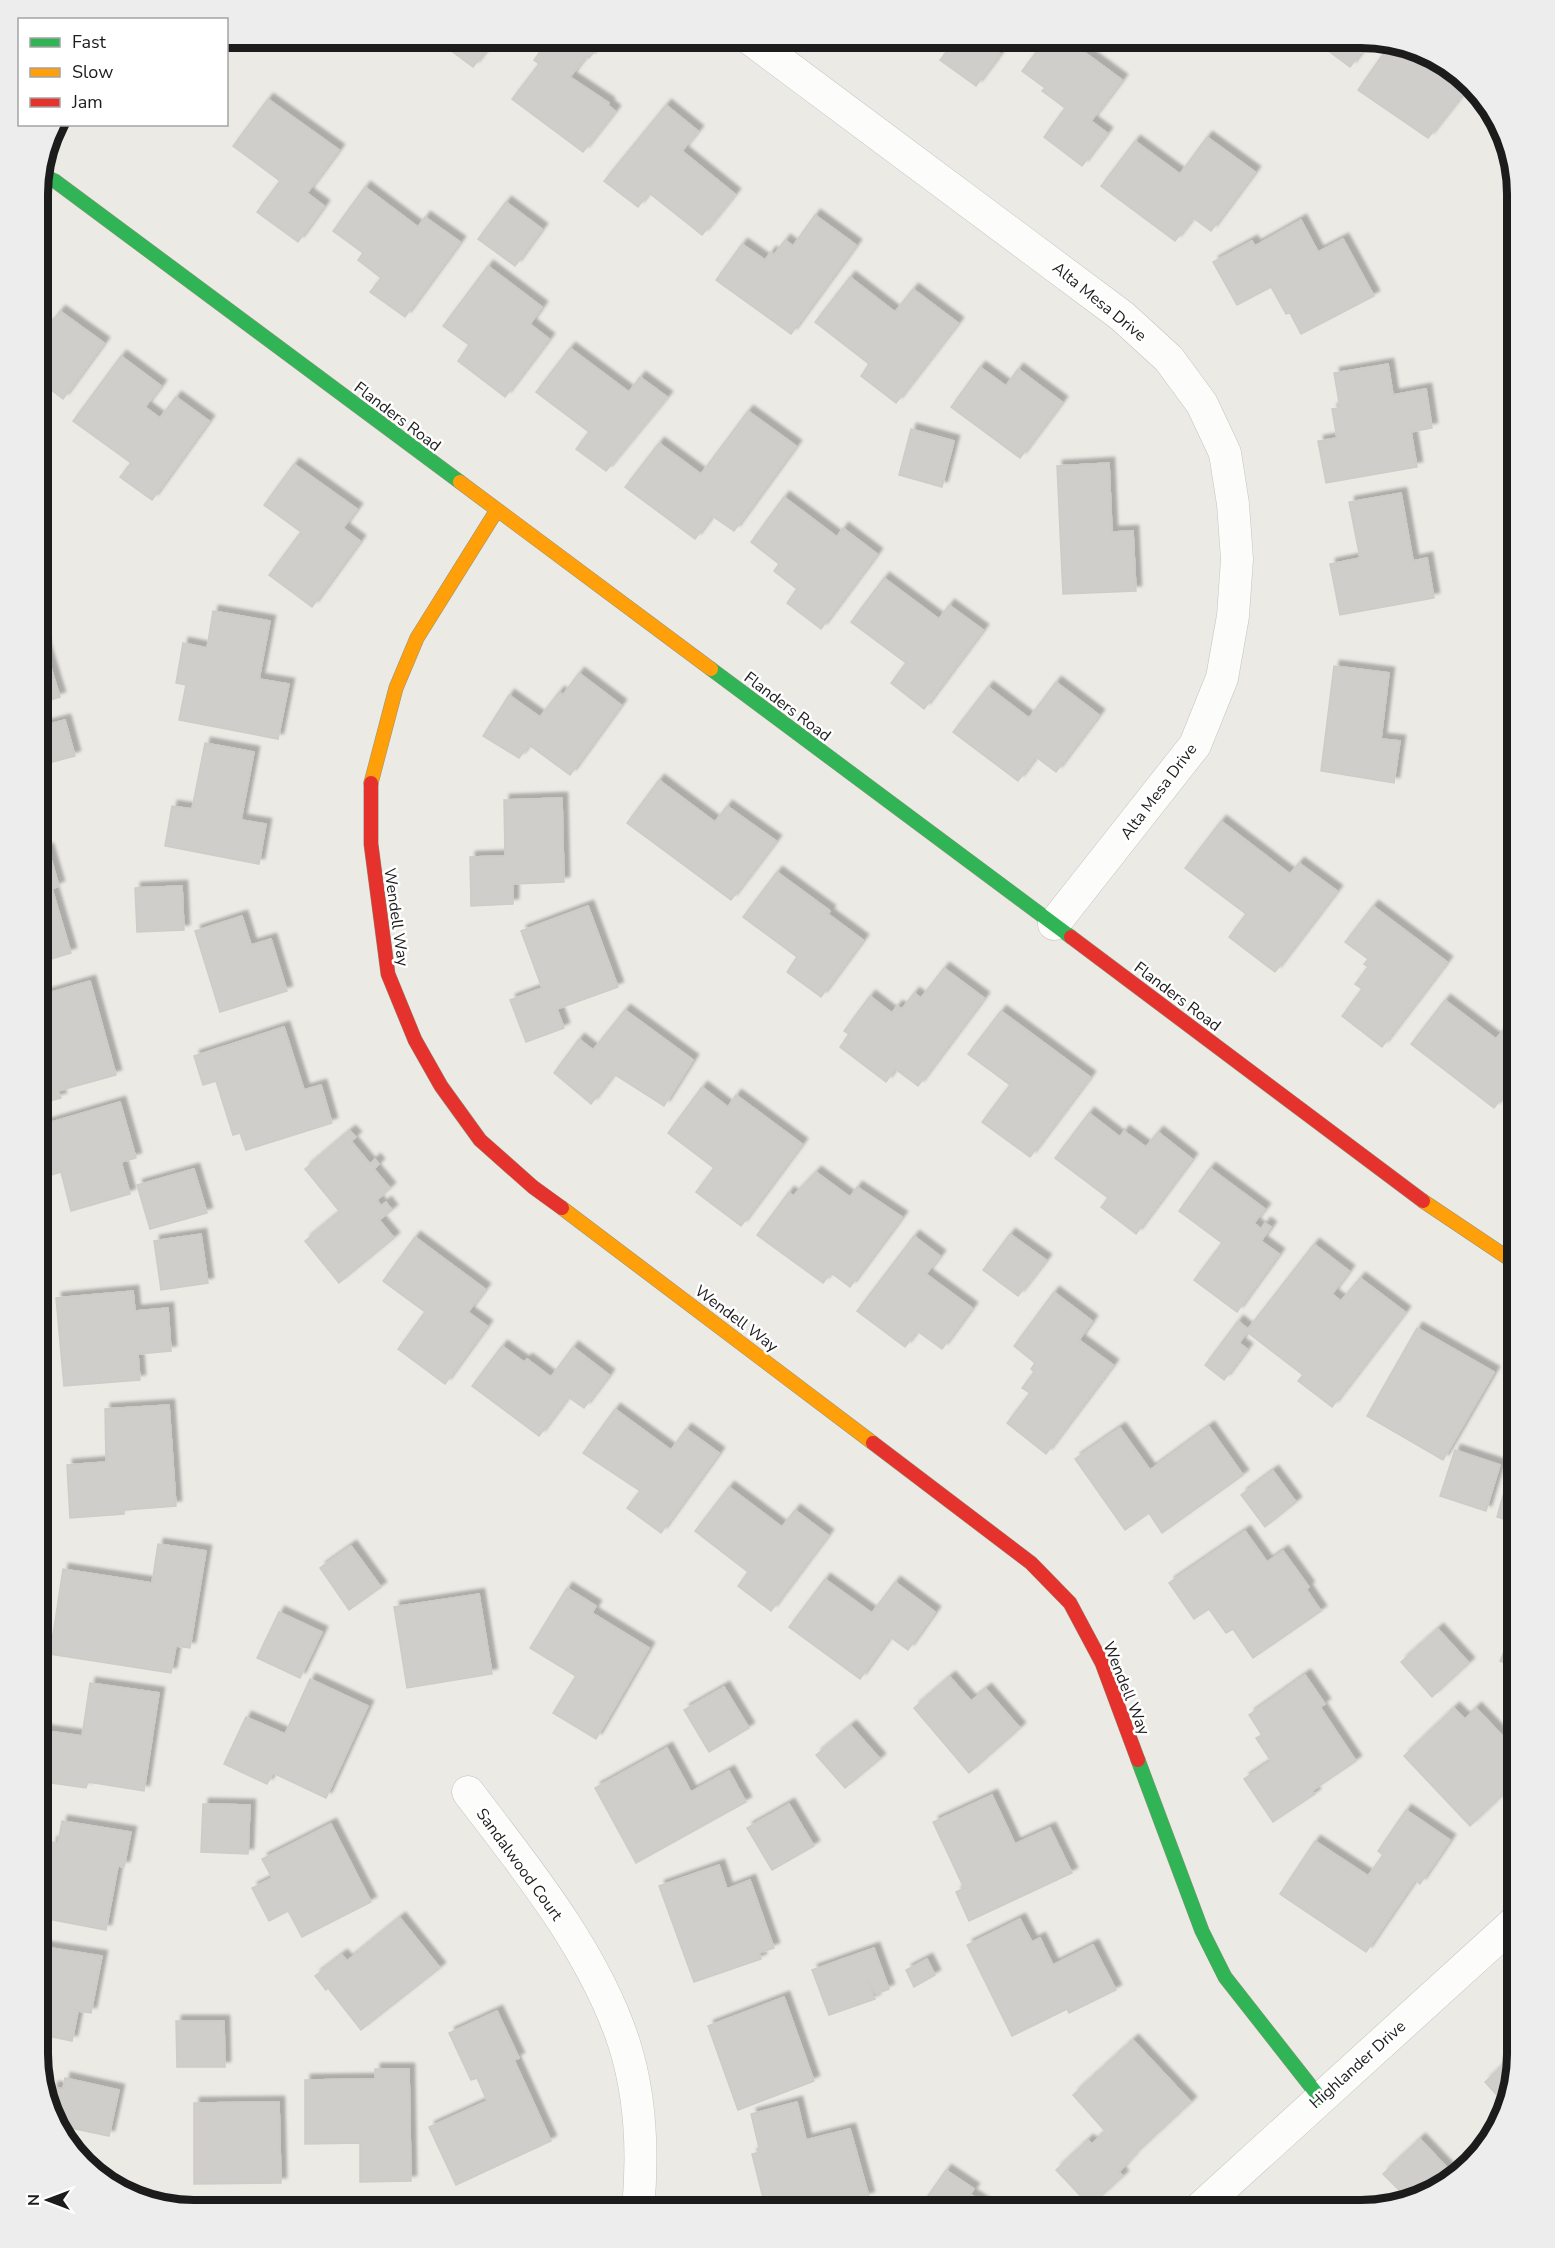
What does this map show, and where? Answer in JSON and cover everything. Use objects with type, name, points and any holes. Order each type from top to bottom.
[{"type":"street","name":"Alta Mesa Drive","points":[[762,48],[1122,315],[1169,359],[1202,404],[1225,453],[1233,504],[1237,559],[1233,616],[1222,678],[1195,745],[1054,924]]},
{"type":"street","name":"Flanders Road","points":[[49,179],[65,188],[1054,924],[1409,1192],[1507,1256]]},
{"type":"street","name":"Wendell Way","points":[[497,510],[417,638],[396,688],[371,781],[371,844],[387,974],[415,1040],[441,1086],[480,1140],[533,1187],[635,1261],[1031,1563],[1070,1603],[1102,1663],[1211,1950],[1225,1977],[1320,2098]]},
{"type":"street","name":"Sandalwood Court","points":[[468,1792],[550,1901],[594,1974],[624,2043],[638,2110],[641,2175],[639,2200]]},
{"type":"street","name":"Highlander Drive","points":[[1209,2200],[1507,1930]]},
{"type":"building","points":[[447,48],[488,48],[473,67]]},
{"type":"building","points":[[543,48],[588,48],[594,52],[589,58],[586,56],[570,77],[609,103],[608,105],[615,111],[583,152],[512,99],[539,64],[534,60]]},
{"type":"building","points":[[949,48],[992,48],[1000,54],[976,86],[940,60]]},
{"type":"building","points":[[1039,48],[1079,48],[1122,80],[1091,121],[1107,133],[1082,166],[1044,137],[1065,108],[1042,91],[1045,88],[1022,71]]},
{"type":"building","points":[[1324,48],[1364,48],[1350,67]]},
{"type":"building","points":[[1386,50],[1426,63],[1464,92],[1428,138],[1358,90]]},
{"type":"building","points":[[268,99],[339,150],[307,193],[324,206],[298,242],[257,212],[280,181],[233,146]]},
{"type":"building","points":[[666,105],[698,131],[682,151],[735,194],[702,235],[649,193],[638,207],[604,181]]},
{"type":"building","points":[[1207,137],[1255,172],[1211,231],[1193,218],[1175,241],[1101,186],[1135,141],[1180,174]]},
{"type":"building","points":[[365,187],[418,227],[425,217],[460,242],[405,317],[370,292],[381,278],[358,260],[363,253],[333,231]]},
{"type":"building","points":[[506,202],[542,229],[515,266],[478,239]]},
{"type":"building","points":[[815,215],[856,245],[791,334],[716,280],[742,244],[765,260],[771,252],[774,255],[785,240],[793,246]]},
{"type":"building","points":[[1301,220],[1318,252],[1343,239],[1374,296],[1301,334],[1290,313],[1286,314],[1271,287],[1237,305],[1213,262],[1252,241],[1255,246]]},
{"type":"building","points":[[488,266],[542,307],[530,324],[549,339],[505,397],[458,361],[469,345],[443,326]]},
{"type":"building","points":[[850,277],[895,312],[913,289],[958,323],[896,403],[861,376],[869,364],[815,322]]},
{"type":"building","points":[[60,311],[104,343],[63,399],[48,388],[48,327]]},
{"type":"building","points":[[570,348],[629,392],[640,377],[667,397],[606,471],[576,449],[589,432],[536,392]]},
{"type":"building","points":[[121,356],[161,386],[145,407],[160,418],[176,397],[209,421],[152,500],[120,477],[131,463],[73,421]]},
{"type":"building","points":[[1388,364],[1393,395],[1426,389],[1432,428],[1411,432],[1417,467],[1326,483],[1318,441],[1337,438],[1332,409],[1340,408],[1334,373]]},
{"type":"building","points":[[980,367],[1006,386],[1018,369],[1062,402],[1020,458],[951,407]]},
{"type":"building","points":[[748,411],[796,446],[734,531],[712,516],[695,539],[625,487],[659,443],[701,474]]},
{"type":"building","points":[[911,429],[954,441],[942,487],[899,475]]},
{"type":"building","points":[[1109,463],[1112,532],[1133,531],[1136,591],[1063,594],[1057,466]]},
{"type":"building","points":[[294,464],[357,509],[343,528],[360,541],[312,607],[269,575],[301,532],[264,505]]},
{"type":"building","points":[[1401,493],[1413,561],[1427,558],[1434,598],[1340,615],[1330,564],[1360,558],[1349,502]]},
{"type":"building","points":[[784,497],[837,537],[843,528],[877,554],[821,629],[787,603],[797,589],[774,571],[779,564],[751,542]]},
{"type":"building","points":[[884,578],[939,619],[949,605],[983,630],[924,709],[891,683],[906,663],[851,622]]},
{"type":"building","points":[[213,611],[270,621],[259,679],[289,684],[278,739],[179,720],[186,685],[176,683],[183,643],[207,648]]},
{"type":"building","points":[[48,658],[60,697],[48,701]]},
{"type":"building","points":[[1334,666],[1389,673],[1381,739],[1400,741],[1394,783],[1321,771]]},
{"type":"building","points":[[579,673],[621,705],[570,775],[529,745],[519,758],[483,736],[509,695],[540,717],[559,692],[563,695]]},
{"type":"building","points":[[1056,682],[1099,715],[1056,772],[1036,757],[1018,781],[953,732],[988,687],[1029,718]]},
{"type":"building","points":[[65,720],[75,756],[48,763],[48,724]]},
{"type":"building","points":[[205,743],[254,752],[241,820],[266,824],[259,864],[165,846],[172,806],[192,809]]},
{"type":"building","points":[[659,780],[715,822],[727,806],[776,841],[731,900],[627,823]]},
{"type":"building","points":[[562,798],[564,882],[513,884],[513,904],[471,906],[470,857],[505,856],[504,800]]},
{"type":"building","points":[[1221,821],[1290,874],[1299,863],[1337,891],[1275,972],[1229,937],[1246,914],[1185,868]]},
{"type":"building","points":[[48,849],[59,886],[52,889],[71,953],[48,960]]},
{"type":"building","points":[[777,872],[830,911],[828,914],[863,940],[821,997],[787,972],[797,957],[743,917]]},
{"type":"building","points":[[182,886],[184,930],[137,932],[135,888]]},
{"type":"building","points":[[588,906],[618,987],[557,1009],[564,1028],[526,1042],[510,1000],[542,988],[521,931]]},
{"type":"building","points":[[1373,906],[1447,962],[1382,1047],[1342,1016],[1362,989],[1355,984],[1368,967],[1364,964],[1368,959],[1345,942]]},
{"type":"building","points":[[242,916],[251,945],[271,939],[287,991],[220,1012],[195,931]]},
{"type":"building","points":[[944,968],[984,998],[918,1086],[895,1069],[886,1082],[840,1047],[849,1034],[844,1031],[870,996],[892,1013],[897,1006],[902,1009],[914,993],[921,998]]},
{"type":"building","points":[[90,981],[116,1075],[58,1091],[61,1098],[48,1101],[48,993]]},
{"type":"building","points":[[1445,1000],[1496,1039],[1507,1025],[1507,1091],[1494,1108],[1411,1044]]},
{"type":"building","points":[[625,1010],[693,1060],[664,1106],[614,1074],[591,1104],[554,1073],[579,1039],[593,1050]]},
{"type":"building","points":[[1001,1011],[1090,1077],[1030,1157],[982,1122],[1010,1085],[968,1054]]},
{"type":"building","points":[[284,1027],[304,1090],[321,1085],[332,1123],[246,1150],[240,1133],[233,1135],[216,1081],[203,1085],[194,1056]]},
{"type":"building","points":[[702,1087],[728,1107],[736,1095],[802,1144],[741,1226],[696,1192],[714,1168],[668,1133]]},
{"type":"building","points":[[120,1102],[136,1158],[121,1162],[130,1194],[71,1211],[61,1172],[48,1176],[48,1123]]},
{"type":"building","points":[[1089,1113],[1120,1137],[1124,1131],[1146,1147],[1158,1132],[1192,1159],[1136,1234],[1101,1207],[1108,1198],[1055,1158]]},
{"type":"building","points":[[350,1131],[356,1137],[351,1141],[370,1164],[375,1159],[379,1164],[374,1169],[390,1188],[377,1200],[381,1206],[386,1202],[392,1210],[379,1220],[394,1238],[339,1283],[305,1241],[340,1212],[305,1169]]},
{"type":"building","points":[[1210,1168],[1265,1209],[1254,1223],[1261,1229],[1265,1223],[1271,1227],[1261,1241],[1279,1254],[1237,1312],[1194,1280],[1222,1243],[1179,1211]]},
{"type":"building","points":[[194,1169],[207,1213],[150,1229],[137,1185]]},
{"type":"building","points":[[816,1172],[850,1197],[857,1187],[902,1217],[850,1287],[831,1273],[823,1283],[757,1235],[789,1192],[793,1196]]},
{"type":"building","points":[[201,1234],[208,1283],[161,1290],[154,1241]]},
{"type":"building","points":[[1010,1234],[1046,1260],[1018,1296],[983,1270]]},
{"type":"building","points":[[914,1236],[940,1256],[926,1274],[972,1308],[942,1349],[917,1331],[905,1347],[857,1311]]},
{"type":"building","points":[[415,1237],[485,1289],[468,1312],[487,1326],[445,1384],[398,1349],[425,1312],[383,1281]]},
{"type":"building","points":[[1314,1244],[1349,1271],[1332,1294],[1341,1301],[1360,1278],[1405,1312],[1332,1407],[1298,1381],[1303,1375],[1247,1332],[1239,1343],[1247,1349],[1224,1380],[1205,1365],[1238,1321],[1248,1329]]},
{"type":"building","points":[[133,1291],[135,1311],[168,1308],[171,1351],[138,1354],[140,1380],[64,1386],[56,1298]]},
{"type":"building","points":[[1054,1292],[1092,1321],[1079,1340],[1113,1365],[1046,1454],[1007,1423],[1030,1393],[1022,1388],[1034,1372],[1031,1369],[1035,1363],[1014,1346]]},
{"type":"building","points":[[1417,1328],[1494,1372],[1443,1460],[1367,1416]]},
{"type":"building","points":[[502,1346],[524,1362],[527,1359],[551,1377],[573,1347],[609,1375],[584,1408],[568,1397],[539,1436],[472,1386]]},
{"type":"building","points":[[169,1405],[176,1506],[124,1510],[124,1514],[70,1518],[67,1465],[106,1462],[105,1409]]},
{"type":"building","points":[[615,1409],[671,1450],[686,1429],[719,1453],[661,1533],[627,1508],[640,1491],[583,1453]]},
{"type":"building","points":[[1209,1427],[1243,1475],[1162,1533],[1149,1513],[1125,1530],[1075,1459],[1120,1428],[1150,1470]]},
{"type":"building","points":[[1455,1450],[1500,1465],[1486,1511],[1440,1496]]},
{"type":"building","points":[[1273,1471],[1296,1502],[1265,1527],[1241,1495]]},
{"type":"building","points":[[1507,1482],[1507,1520],[1497,1517]]},
{"type":"building","points":[[729,1487],[782,1527],[795,1510],[828,1535],[771,1611],[738,1586],[748,1572],[695,1531]]},
{"type":"building","points":[[1245,1531],[1267,1562],[1283,1551],[1309,1587],[1306,1589],[1321,1611],[1253,1658],[1233,1629],[1226,1633],[1209,1609],[1194,1619],[1169,1583]]},
{"type":"building","points":[[158,1544],[206,1551],[190,1648],[176,1646],[171,1673],[50,1654],[63,1569],[152,1583]]},
{"type":"building","points":[[351,1546],[381,1587],[349,1610],[320,1568]]},
{"type":"building","points":[[825,1579],[872,1613],[895,1582],[935,1612],[908,1650],[890,1637],[860,1679],[789,1627]]},
{"type":"building","points":[[567,1588],[596,1606],[592,1613],[649,1648],[596,1739],[553,1713],[576,1676],[530,1648]]},
{"type":"building","points":[[479,1594],[492,1674],[407,1688],[394,1607]]},
{"type":"building","points":[[279,1612],[322,1632],[300,1678],[257,1658]]},
{"type":"building","points":[[1438,1629],[1469,1663],[1432,1697],[1401,1662]]},
{"type":"building","points":[[1507,1644],[1507,1664],[1500,1661]]},
{"type":"building","points":[[1305,1675],[1325,1704],[1320,1707],[1356,1761],[1312,1791],[1315,1794],[1273,1822],[1244,1779],[1271,1761],[1256,1738],[1262,1735],[1249,1715]]},
{"type":"building","points":[[950,1677],[971,1701],[986,1689],[1020,1728],[969,1773],[914,1708]]},
{"type":"building","points":[[310,1679],[368,1706],[326,1798],[273,1773],[267,1784],[224,1764],[246,1717],[285,1734]]},
{"type":"building","points":[[90,1683],[159,1693],[144,1791],[88,1782],[86,1788],[48,1782],[48,1731],[82,1736]]},
{"type":"building","points":[[724,1687],[749,1728],[709,1752],[684,1710]]},
{"type":"building","points":[[1454,1708],[1465,1719],[1476,1708],[1507,1741],[1507,1791],[1470,1826],[1404,1756]]},
{"type":"building","points":[[851,1726],[880,1759],[845,1788],[816,1755]]},
{"type":"building","points":[[667,1748],[691,1792],[729,1771],[746,1802],[636,1863],[595,1788]]},
{"type":"building","points":[[992,1795],[1015,1844],[1050,1828],[1072,1873],[969,1921],[956,1892],[964,1888],[933,1822]]},
{"type":"building","points":[[203,1804],[250,1805],[248,1854],[201,1852]]},
{"type":"building","points":[[789,1804],[814,1846],[772,1870],[747,1828]]},
{"type":"building","points":[[1406,1810],[1450,1840],[1420,1884],[1415,1880],[1366,1952],[1280,1894],[1315,1841],[1368,1876],[1383,1855],[1378,1851]]},
{"type":"building","points":[[62,1821],[131,1832],[124,1867],[118,1866],[106,1930],[48,1919],[48,1861],[52,1842],[58,1843]]},
{"type":"building","points":[[331,1824],[371,1902],[302,1937],[288,1911],[269,1921],[252,1888],[272,1878],[262,1859]]},
{"type":"building","points":[[719,1865],[727,1889],[750,1880],[774,1948],[759,1953],[761,1959],[694,1982],[659,1886]]},
{"type":"building","points":[[400,1918],[440,1968],[361,2030],[328,1988],[326,1990],[315,1976],[342,1955],[347,1961]]},
{"type":"building","points":[[1020,1919],[1032,1942],[1040,1938],[1053,1965],[1093,1945],[1116,1990],[1069,2013],[1067,2009],[1012,2036],[967,1945]]},
{"type":"building","points":[[48,1948],[102,1956],[91,2013],[78,2011],[72,2041],[48,2036]]},
{"type":"building","points":[[874,1948],[889,1989],[876,1994],[867,1979],[875,1999],[829,2015],[812,1970]]},
{"type":"building","points":[[927,1959],[935,1975],[914,1987],[906,1970]]},
{"type":"building","points":[[784,1997],[814,2081],[738,2110],[708,2026]]},
{"type":"building","points":[[497,2011],[519,2058],[514,2060],[551,2141],[456,2185],[429,2127],[487,2101],[477,2078],[471,2080],[449,2033]]},
{"type":"building","points":[[176,2021],[224,2021],[225,2067],[177,2067]]},
{"type":"building","points":[[1133,2040],[1191,2102],[1135,2154],[1119,2172],[1123,2176],[1097,2200],[1084,2200],[1056,2170],[1088,2140],[1092,2144],[1105,2131],[1073,2095]]},
{"type":"building","points":[[1507,2062],[1500,2098],[1485,2082]]},
{"type":"building","points":[[375,2069],[409,2069],[411,2181],[360,2182],[360,2143],[305,2144],[305,2080],[375,2079]]},
{"type":"building","points":[[65,2078],[119,2090],[109,2136],[68,2128],[59,2110],[60,2103],[56,2102],[52,2089],[53,2087],[63,2089]]},
{"type":"building","points":[[279,2102],[281,2183],[194,2184],[194,2103]]},
{"type":"building","points":[[797,2102],[806,2140],[850,2129],[869,2197],[858,2200],[834,2200],[834,2198],[764,2200],[752,2154],[760,2152],[751,2114]]},
{"type":"building","points":[[1420,2139],[1450,2170],[1417,2189],[1403,2194],[1383,2174]]},
{"type":"building","points":[[946,2170],[974,2189],[970,2194],[979,2200],[925,2200]]},
{"type":"traffic: fast","points":[[49,178],[460,482]]},
{"type":"traffic: fast","points":[[711,669],[1071,937]]},
{"type":"traffic: fast","points":[[1138,1760],[1202,1931],[1225,1977],[1320,2098]]},
{"type":"traffic: slow","points":[[460,482],[711,669]]},
{"type":"traffic: slow","points":[[371,783],[396,688],[417,638],[497,510]]},
{"type":"traffic: slow","points":[[1423,1201],[1507,1257]]},
{"type":"traffic: slow","points":[[562,1208],[873,1443]]},
{"type":"traffic: jam","points":[[371,783],[371,844],[388,974],[415,1040],[441,1086],[480,1140],[533,1187],[562,1208]]},
{"type":"traffic: jam","points":[[1071,937],[1423,1201]]},
{"type":"traffic: jam","points":[[873,1443],[1031,1563],[1070,1603],[1102,1663],[1138,1760]]}]
